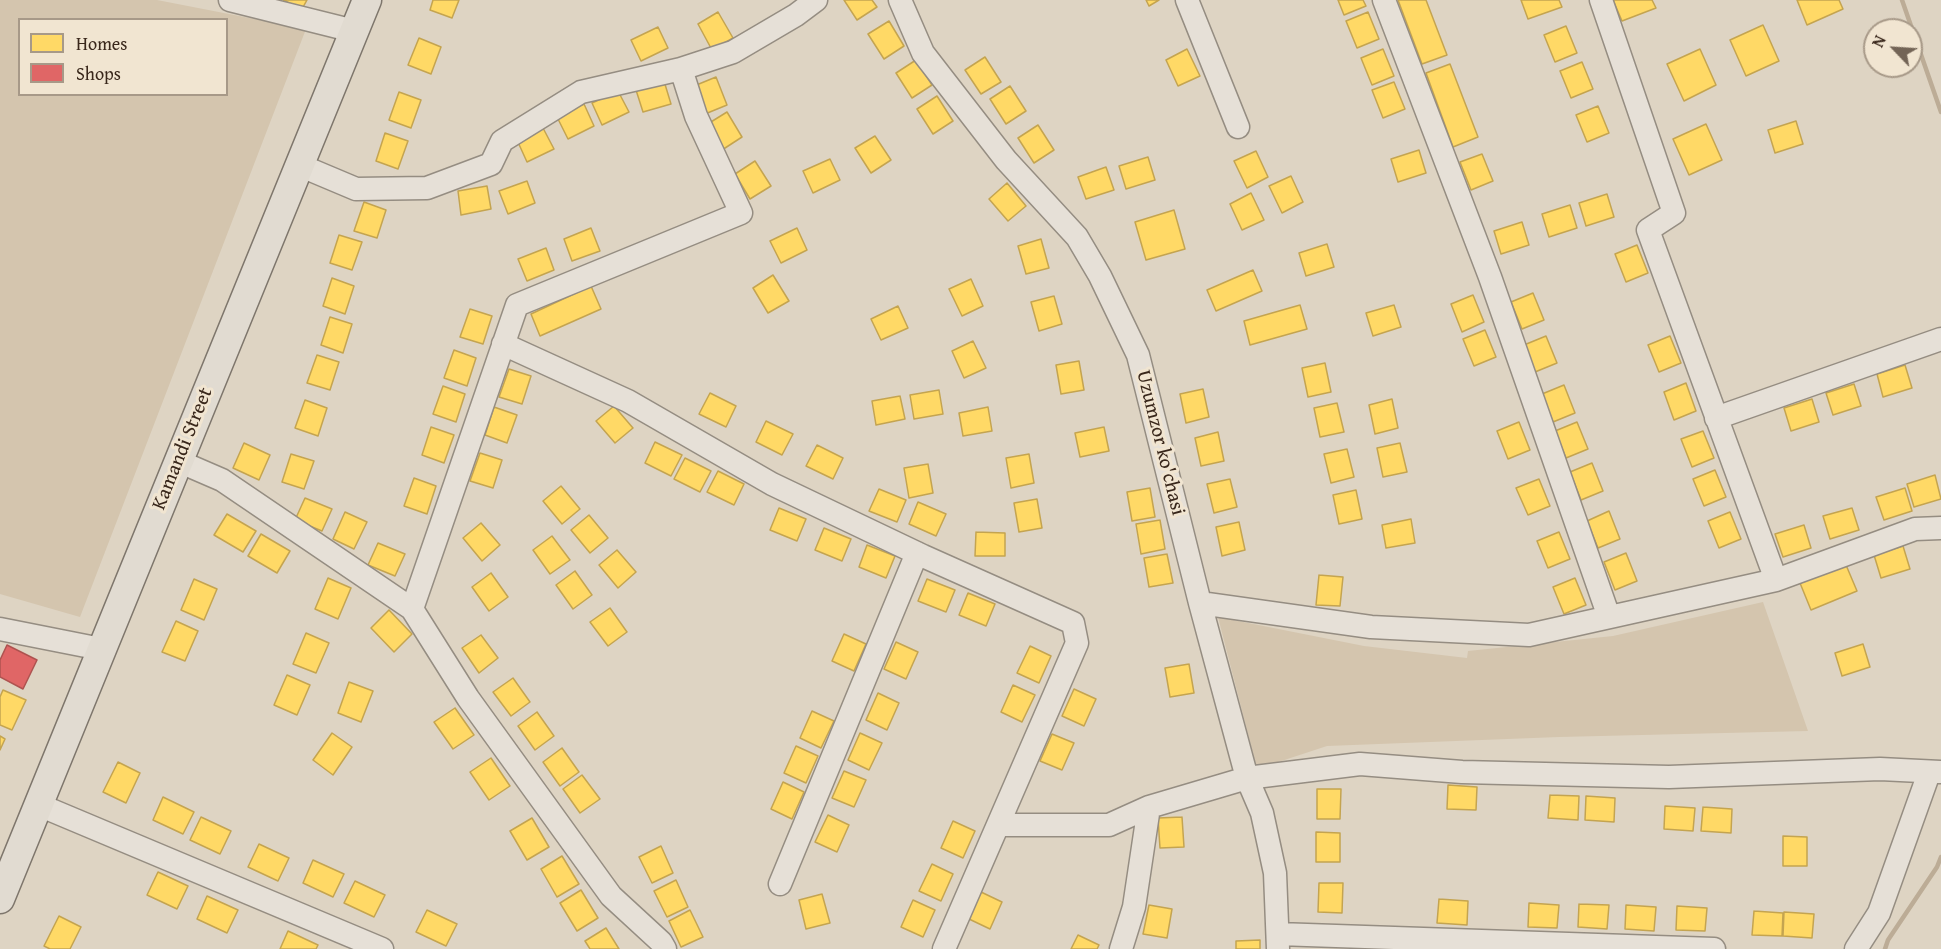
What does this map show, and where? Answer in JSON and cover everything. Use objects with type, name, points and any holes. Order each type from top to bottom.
[{"type":"main road","name":"Kamandi Street","points":[[0,898],[367,0]]},
{"type":"street","points":[[230,0],[354,31]]},
{"type":"street","points":[[299,165],[356,189],[427,188],[492,164],[502,141],[581,92],[681,69],[733,52],[796,15],[816,0]]},
{"type":"street","name":"Uzumzor ko'chasi","points":[[900,0],[923,53],[1006,160],[1077,237],[1100,276],[1138,355],[1200,603],[1247,778],[1262,813],[1275,873],[1278,942]]},
{"type":"street","points":[[1187,0],[1238,127]]},
{"type":"street","points":[[1384,0],[1490,277],[1610,617]]},
{"type":"street","points":[[1601,0],[1674,213],[1648,230],[1776,580]]},
{"type":"street","points":[[412,609],[517,305],[741,213],[696,116],[681,69]]},
{"type":"street","points":[[1716,418],[1941,339]]},
{"type":"street","points":[[503,344],[628,401],[772,484],[917,554],[1073,623],[1077,643],[944,949]]},
{"type":"street","points":[[178,461],[222,480],[412,609],[468,698],[611,896],[662,942],[665,949]]},
{"type":"street","points":[[1200,603],[1371,627],[1529,635],[1776,580],[1915,529],[1941,528]]},
{"type":"street","points":[[780,884],[917,554]]},
{"type":"street","points":[[0,629],[101,649]]},
{"type":"street","points":[[999,825],[1109,825],[1149,807],[1247,778],[1360,764],[1462,772],[1669,777],[1880,769],[1935,772],[1879,913],[1856,949]]},
{"type":"street","points":[[39,805],[382,949]]},
{"type":"street","points":[[1121,949],[1134,907],[1149,807]]},
{"type":"street","points":[[1278,942],[1714,949]]},
{"type":"shaded area","points":[[0,0],[157,0],[306,29],[80,617],[0,594]]},
{"type":"shaded area","points":[[1763,602],[1808,731],[1327,746],[1257,769],[1218,617],[1364,646],[1467,658],[1468,651],[1613,636]]},
{"type":"building: Homes","points":[[283,0],[307,0],[302,9]]},
{"type":"building: Homes","points":[[433,0],[459,0],[452,18],[430,10]]},
{"type":"building: Homes","points":[[844,0],[872,0],[877,7],[857,20]]},
{"type":"building: Homes","points":[[1146,0],[1159,0],[1149,6]]},
{"type":"building: Homes","points":[[1338,0],[1363,0],[1366,6],[1344,15]]},
{"type":"building: Homes","points":[[1398,0],[1426,0],[1447,55],[1422,64]]},
{"type":"building: Homes","points":[[1521,0],[1559,0],[1562,7],[1528,19]]},
{"type":"building: Homes","points":[[1613,0],[1652,0],[1656,8],[1622,21]]},
{"type":"building: Homes","points":[[1797,0],[1839,0],[1843,9],[1807,25]]},
{"type":"building: Homes","points":[[718,12],[733,38],[712,50],[698,24]]},
{"type":"building: Homes","points":[[1368,12],[1379,39],[1357,48],[1346,21]]},
{"type":"building: Homes","points":[[889,21],[904,46],[884,59],[868,34]]},
{"type":"building: Homes","points":[[1763,25],[1779,61],[1746,76],[1730,40]]},
{"type":"building: Homes","points":[[1566,26],[1577,53],[1555,62],[1544,35]]},
{"type":"building: Homes","points":[[658,27],[668,48],[641,61],[631,40]]},
{"type":"building: Homes","points":[[419,38],[441,47],[431,74],[408,65]]},
{"type":"building: Homes","points":[[1187,49],[1200,76],[1178,86],[1166,60]]},
{"type":"building: Homes","points":[[1383,49],[1394,76],[1372,85],[1361,58]]},
{"type":"building: Homes","points":[[1700,49],[1716,85],[1684,101],[1667,64]]},
{"type":"building: Homes","points":[[985,57],[1001,82],[981,94],[965,70]]},
{"type":"building: Homes","points":[[916,60],[932,85],[912,98],[896,73]]},
{"type":"building: Homes","points":[[1582,62],[1593,89],[1571,98],[1560,71]]},
{"type":"building: Homes","points":[[1450,64],[1478,137],[1453,147],[1426,73]]},
{"type":"building: Homes","points":[[716,77],[727,105],[705,114],[694,86]]},
{"type":"building: Homes","points":[[664,81],[671,104],[643,112],[636,90]]},
{"type":"building: Homes","points":[[1394,82],[1405,109],[1383,118],[1372,90]]},
{"type":"building: Homes","points":[[1010,86],[1026,111],[1006,124],[990,99]]},
{"type":"building: Homes","points":[[618,91],[629,112],[602,125],[592,103]]},
{"type":"building: Homes","points":[[399,92],[421,100],[411,128],[389,120]]},
{"type":"building: Homes","points":[[937,96],[953,121],[933,134],[917,109]]},
{"type":"building: Homes","points":[[584,104],[594,126],[568,139],[557,117]]},
{"type":"building: Homes","points":[[1598,106],[1609,133],[1587,142],[1576,115]]},
{"type":"building: Homes","points":[[727,112],[742,137],[722,150],[706,125]]},
{"type":"building: Homes","points":[[1796,121],[1803,144],[1775,153],[1768,130]]},
{"type":"building: Homes","points":[[1706,124],[1722,160],[1689,175],[1673,139]]},
{"type":"building: Homes","points":[[1038,125],[1054,150],[1034,163],[1018,138]]},
{"type":"building: Homes","points":[[543,128],[554,149],[527,162],[517,140]]},
{"type":"building: Homes","points":[[385,133],[408,141],[398,169],[376,161]]},
{"type":"building: Homes","points":[[875,136],[891,160],[871,173],[855,148]]},
{"type":"building: Homes","points":[[1419,150],[1426,173],[1398,182],[1391,159]]},
{"type":"building: Homes","points":[[1256,151],[1268,177],[1247,188],[1234,161]]},
{"type":"building: Homes","points":[[1482,154],[1493,181],[1471,190],[1460,162]]},
{"type":"building: Homes","points":[[1148,157],[1155,180],[1126,189],[1119,166]]},
{"type":"building: Homes","points":[[830,159],[840,180],[813,193],[803,171]]},
{"type":"building: Homes","points":[[755,161],[771,186],[750,199],[735,174]]},
{"type":"building: Homes","points":[[1106,167],[1114,190],[1086,199],[1078,177]]},
{"type":"building: Homes","points":[[1291,176],[1303,202],[1282,213],[1269,186]]},
{"type":"building: Homes","points":[[527,181],[535,203],[508,214],[499,191]]},
{"type":"building: Homes","points":[[1007,183],[1026,206],[1008,221],[989,199]]},
{"type":"building: Homes","points":[[487,186],[491,209],[461,215],[458,191]]},
{"type":"building: Homes","points":[[1251,193],[1264,220],[1242,230],[1230,204]]},
{"type":"building: Homes","points":[[1607,194],[1614,217],[1586,226],[1579,203]]},
{"type":"building: Homes","points":[[364,202],[386,210],[377,238],[354,231]]},
{"type":"building: Homes","points":[[1570,205],[1577,228],[1549,237],[1542,214]]},
{"type":"building: Homes","points":[[1174,210],[1185,249],[1146,260],[1135,222]]},
{"type":"building: Homes","points":[[1522,222],[1529,245],[1501,254],[1494,231]]},
{"type":"building: Homes","points":[[591,228],[600,251],[572,261],[564,239]]},
{"type":"building: Homes","points":[[797,228],[807,250],[781,263],[770,241]]},
{"type":"building: Homes","points":[[339,235],[362,242],[352,270],[330,263]]},
{"type":"building: Homes","points":[[1041,239],[1049,268],[1026,274],[1018,246]]},
{"type":"building: Homes","points":[[1327,244],[1334,267],[1306,276],[1299,253]]},
{"type":"building: Homes","points":[[1637,245],[1648,273],[1626,282],[1615,254]]},
{"type":"building: Homes","points":[[546,248],[554,270],[527,281],[518,259]]},
{"type":"building: Homes","points":[[1253,270],[1262,291],[1216,311],[1207,290]]},
{"type":"building: Homes","points":[[773,275],[789,301],[768,313],[753,288]]},
{"type":"building: Homes","points":[[332,278],[354,286],[345,314],[323,306]]},
{"type":"building: Homes","points":[[971,279],[983,306],[962,316],[949,289]]},
{"type":"building: Homes","points":[[591,286],[601,309],[540,336],[531,314]]},
{"type":"building: Homes","points":[[1533,293],[1544,320],[1522,329],[1511,302]]},
{"type":"building: Homes","points":[[1473,295],[1484,322],[1462,332],[1451,304]]},
{"type":"building: Homes","points":[[1054,296],[1062,324],[1039,331],[1031,302]]},
{"type":"building: Homes","points":[[1300,305],[1307,329],[1250,345],[1244,321]]},
{"type":"building: Homes","points":[[1394,305],[1401,327],[1373,336],[1366,313]]},
{"type":"building: Homes","points":[[898,306],[908,328],[881,340],[871,319]]},
{"type":"building: Homes","points":[[470,309],[492,316],[483,344],[460,337]]},
{"type":"building: Homes","points":[[330,317],[352,324],[343,353],[321,345]]},
{"type":"building: Homes","points":[[1485,330],[1496,357],[1474,366],[1463,339]]},
{"type":"building: Homes","points":[[1546,336],[1557,363],[1535,372],[1524,345]]},
{"type":"building: Homes","points":[[1670,336],[1681,363],[1659,372],[1648,345]]},
{"type":"building: Homes","points":[[973,341],[986,368],[964,378],[952,351]]},
{"type":"building: Homes","points":[[454,350],[476,358],[467,386],[444,378]]},
{"type":"building: Homes","points":[[317,355],[339,362],[330,390],[307,383]]},
{"type":"building: Homes","points":[[1079,361],[1084,390],[1061,394],[1056,365]]},
{"type":"building: Homes","points":[[1325,363],[1331,392],[1308,397],[1302,368]]},
{"type":"building: Homes","points":[[1905,365],[1912,388],[1883,397],[1877,374]]},
{"type":"building: Homes","points":[[509,369],[531,376],[522,404],[499,397]]},
{"type":"building: Homes","points":[[1686,383],[1696,411],[1674,420],[1664,392]]},
{"type":"building: Homes","points":[[1854,384],[1861,406],[1833,415],[1826,393]]},
{"type":"building: Homes","points":[[1564,385],[1575,413],[1553,422],[1542,394]]},
{"type":"building: Homes","points":[[443,386],[465,394],[456,422],[433,414]]},
{"type":"building: Homes","points":[[1203,389],[1209,417],[1186,423],[1180,394]]},
{"type":"building: Homes","points":[[939,390],[943,414],[914,419],[910,395]]},
{"type":"building: Homes","points":[[710,393],[736,406],[726,427],[699,414]]},
{"type":"building: Homes","points":[[900,396],[905,419],[876,425],[872,401]]},
{"type":"building: Homes","points":[[1392,399],[1398,428],[1375,434],[1369,405]]},
{"type":"building: Homes","points":[[1812,399],[1819,422],[1791,431],[1784,408]]},
{"type":"building: Homes","points":[[305,400],[327,408],[318,436],[295,428]]},
{"type":"building: Homes","points":[[1337,403],[1344,432],[1320,437],[1314,408]]},
{"type":"building: Homes","points":[[614,406],[633,428],[615,443],[596,421]]},
{"type":"building: Homes","points":[[494,407],[517,415],[507,443],[485,435]]},
{"type":"building: Homes","points":[[988,407],[992,431],[963,436],[959,413]]},
{"type":"building: Homes","points":[[766,421],[793,434],[782,455],[756,442]]},
{"type":"building: Homes","points":[[1519,422],[1530,450],[1508,459],[1497,431]]},
{"type":"building: Homes","points":[[1577,422],[1588,449],[1566,458],[1555,431]]},
{"type":"building: Homes","points":[[431,427],[454,435],[444,463],[422,455]]},
{"type":"building: Homes","points":[[1104,427],[1109,451],[1080,457],[1075,433]]},
{"type":"building: Homes","points":[[1703,431],[1714,458],[1692,467],[1681,439]]},
{"type":"building: Homes","points":[[1218,432],[1224,461],[1201,466],[1195,438]]},
{"type":"building: Homes","points":[[655,442],[682,455],[671,476],[645,463]]},
{"type":"building: Homes","points":[[244,443],[270,455],[259,480],[233,468]]},
{"type":"building: Homes","points":[[1400,443],[1407,472],[1383,477],[1377,448]]},
{"type":"building: Homes","points":[[817,445],[843,458],[833,479],[806,466]]},
{"type":"building: Homes","points":[[1347,449],[1354,477],[1331,483],[1324,454]]},
{"type":"building: Homes","points":[[480,453],[502,460],[493,488],[470,481]]},
{"type":"building: Homes","points":[[291,454],[314,461],[304,489],[282,482]]},
{"type":"building: Homes","points":[[1029,454],[1034,483],[1011,488],[1006,458]]},
{"type":"building: Homes","points":[[685,458],[711,471],[700,492],[674,479]]},
{"type":"building: Homes","points":[[1592,463],[1603,491],[1581,500],[1570,472]]},
{"type":"building: Homes","points":[[928,464],[933,493],[909,498],[904,468]]},
{"type":"building: Homes","points":[[1715,470],[1726,497],[1704,506],[1693,479]]},
{"type":"building: Homes","points":[[718,471],[744,484],[734,505],[707,492]]},
{"type":"building: Homes","points":[[1935,475],[1941,499],[1914,507],[1907,484]]},
{"type":"building: Homes","points":[[414,478],[436,486],[427,514],[404,506]]},
{"type":"building: Homes","points":[[1230,479],[1237,507],[1214,513],[1207,484]]},
{"type":"building: Homes","points":[[1539,479],[1550,506],[1528,515],[1516,488]]},
{"type":"building: Homes","points":[[561,486],[580,509],[562,524],[543,501]]},
{"type":"building: Homes","points":[[1150,488],[1155,517],[1132,521],[1127,492]]},
{"type":"building: Homes","points":[[1905,488],[1912,511],[1884,520],[1876,497]]},
{"type":"building: Homes","points":[[879,489],[906,500],[897,522],[869,511]]},
{"type":"building: Homes","points":[[1356,490],[1362,519],[1339,524],[1333,495]]},
{"type":"building: Homes","points":[[305,498],[332,509],[322,531],[295,520]]},
{"type":"building: Homes","points":[[1037,499],[1042,528],[1019,532],[1014,503]]},
{"type":"building: Homes","points":[[918,502],[946,514],[936,536],[909,524]]},
{"type":"building: Homes","points":[[779,508],[806,519],[797,541],[770,530]]},
{"type":"building: Homes","points":[[1852,508],[1859,530],[1830,539],[1823,516]]},
{"type":"building: Homes","points":[[1609,511],[1620,539],[1598,548],[1587,521]]},
{"type":"building: Homes","points":[[345,512],[367,522],[354,549],[333,539]]},
{"type":"building: Homes","points":[[1730,512],[1741,539],[1719,548],[1708,521]]},
{"type":"building: Homes","points":[[227,514],[256,531],[243,552],[214,535]]},
{"type":"building: Homes","points":[[589,515],[608,538],[590,553],[571,530]]},
{"type":"building: Homes","points":[[1411,519],[1415,543],[1386,548],[1382,525]]},
{"type":"building: Homes","points":[[1160,520],[1165,549],[1141,554],[1136,524]]},
{"type":"building: Homes","points":[[1239,522],[1245,550],[1222,556],[1216,527]]},
{"type":"building: Homes","points":[[481,523],[500,545],[482,561],[463,538]]},
{"type":"building: Homes","points":[[1804,525],[1811,548],[1783,557],[1775,534]]},
{"type":"building: Homes","points":[[824,528],[851,539],[842,561],[815,550]]},
{"type":"building: Homes","points":[[976,532],[1005,533],[1005,556],[975,556]]},
{"type":"building: Homes","points":[[1559,532],[1570,559],[1548,568],[1537,541]]},
{"type":"building: Homes","points":[[261,534],[290,551],[277,573],[248,556]]},
{"type":"building: Homes","points":[[552,536],[570,560],[550,574],[533,550]]},
{"type":"building: Homes","points":[[378,543],[405,554],[395,576],[368,565]]},
{"type":"building: Homes","points":[[867,545],[895,556],[886,578],[859,567]]},
{"type":"building: Homes","points":[[1903,546],[1910,569],[1881,578],[1874,555]]},
{"type":"building: Homes","points":[[617,550],[636,572],[618,588],[599,565]]},
{"type":"building: Homes","points":[[1626,553],[1637,581],[1615,590],[1604,562]]},
{"type":"building: Homes","points":[[1167,554],[1173,583],[1149,587],[1144,558]]},
{"type":"building: Homes","points":[[1846,565],[1857,591],[1811,610],[1800,583]]},
{"type":"building: Homes","points":[[575,571],[592,595],[573,609],[556,585]]},
{"type":"building: Homes","points":[[491,573],[508,597],[489,611],[472,587]]},
{"type":"building: Homes","points":[[1319,575],[1343,577],[1340,606],[1316,605]]},
{"type":"building: Homes","points":[[328,578],[351,588],[338,619],[315,609]]},
{"type":"building: Homes","points":[[1575,578],[1586,605],[1564,614],[1553,587]]},
{"type":"building: Homes","points":[[194,579],[217,589],[204,620],[181,610]]},
{"type":"building: Homes","points":[[927,579],[955,590],[946,612],[918,601]]},
{"type":"building: Homes","points":[[968,593],[995,604],[986,626],[959,615]]},
{"type":"building: Homes","points":[[610,608],[627,632],[608,646],[590,622]]},
{"type":"building: Homes","points":[[389,610],[412,634],[394,652],[371,628]]},
{"type":"building: Homes","points":[[176,621],[198,631],[185,661],[162,652]]},
{"type":"building: Homes","points":[[306,633],[329,643],[316,673],[293,664]]},
{"type":"building: Homes","points":[[844,634],[866,644],[854,671],[832,661]]},
{"type":"building: Homes","points":[[481,635],[498,658],[479,673],[462,648]]},
{"type":"building: Homes","points":[[896,642],[918,652],[906,679],[884,669]]},
{"type":"building: Homes","points":[[1863,644],[1870,667],[1842,676],[1835,653]]},
{"type":"building: Homes","points":[[1030,646],[1051,656],[1039,683],[1017,673]]},
{"type":"building: Homes","points":[[1189,664],[1194,693],[1170,697],[1165,668]]},
{"type":"building: Homes","points":[[287,675],[310,685],[297,715],[274,705]]},
{"type":"building: Homes","points":[[513,678],[530,702],[511,716],[493,692]]},
{"type":"building: Homes","points":[[349,682],[373,691],[361,722],[338,713]]},
{"type":"building: Homes","points":[[1013,685],[1035,695],[1022,722],[1001,712]]},
{"type":"building: Homes","points":[[1074,689],[1096,699],[1084,726],[1062,716]]},
{"type":"building: Homes","points":[[3,690],[26,700],[12,730],[0,725],[0,697]]},
{"type":"building: Homes","points":[[878,693],[899,703],[887,730],[866,720]]},
{"type":"building: Homes","points":[[455,708],[474,735],[453,749],[434,722]]},
{"type":"building: Homes","points":[[812,711],[834,721],[821,748],[800,738]]},
{"type":"building: Homes","points":[[537,712],[554,736],[535,750],[518,726]]},
{"type":"building: Homes","points":[[332,733],[352,747],[333,775],[313,760]]},
{"type":"building: Homes","points":[[860,733],[882,743],[869,770],[848,760]]},
{"type":"building: Homes","points":[[1052,734],[1074,743],[1062,770],[1040,761]]},
{"type":"building: Homes","points":[[0,736],[5,739],[0,750]]},
{"type":"building: Homes","points":[[796,746],[818,756],[806,783],[784,773]]},
{"type":"building: Homes","points":[[562,748],[579,772],[560,786],[543,762]]},
{"type":"building: Homes","points":[[491,758],[510,786],[489,800],[470,772]]},
{"type":"building: Homes","points":[[118,762],[140,773],[126,803],[103,792]]},
{"type":"building: Homes","points":[[844,771],[866,780],[854,807],[832,798]]},
{"type":"building: Homes","points":[[582,775],[600,799],[580,813],[563,789]]},
{"type":"building: Homes","points":[[783,782],[804,792],[792,819],[771,809]]},
{"type":"building: Homes","points":[[1448,785],[1477,787],[1476,810],[1447,809]]},
{"type":"building: Homes","points":[[1317,789],[1341,789],[1340,819],[1317,819]]},
{"type":"building: Homes","points":[[1550,795],[1579,796],[1578,820],[1548,818]]},
{"type":"building: Homes","points":[[1586,796],[1615,798],[1614,822],[1585,820]]},
{"type":"building: Homes","points":[[163,797],[194,812],[183,834],[153,820]]},
{"type":"building: Homes","points":[[1665,806],[1695,808],[1693,831],[1664,829]]},
{"type":"building: Homes","points":[[1703,807],[1732,809],[1731,833],[1701,831]]},
{"type":"building: Homes","points":[[828,815],[849,825],[837,852],[815,842]]},
{"type":"building: Homes","points":[[201,817],[231,831],[220,854],[190,840]]},
{"type":"building: Homes","points":[[1182,817],[1184,847],[1160,848],[1158,818]]},
{"type":"building: Homes","points":[[532,818],[549,847],[527,860],[510,831]]},
{"type":"building: Homes","points":[[953,821],[975,831],[963,858],[941,848]]},
{"type":"building: Homes","points":[[1316,832],[1340,833],[1340,862],[1316,862]]},
{"type":"building: Homes","points":[[1783,836],[1807,837],[1807,866],[1783,866]]},
{"type":"building: Homes","points":[[259,844],[289,858],[278,881],[248,867]]},
{"type":"building: Homes","points":[[661,846],[673,873],[652,883],[639,857]]},
{"type":"building: Homes","points":[[562,856],[579,884],[557,897],[541,869]]},
{"type":"building: Homes","points":[[313,860],[344,874],[333,897],[303,883]]},
{"type":"building: Homes","points":[[932,864],[953,874],[941,901],[919,891]]},
{"type":"building: Homes","points":[[158,872],[188,886],[177,909],[147,895]]},
{"type":"building: Homes","points":[[676,880],[688,907],[667,917],[654,891]]},
{"type":"building: Homes","points":[[355,881],[385,895],[374,917],[344,903]]},
{"type":"building: Homes","points":[[1319,883],[1343,883],[1342,913],[1318,912]]},
{"type":"building: Homes","points":[[581,890],[598,918],[577,931],[560,903]]},
{"type":"building: Homes","points":[[981,892],[1002,902],[990,929],[969,919]]},
{"type":"building: Homes","points":[[822,894],[830,923],[806,929],[799,900]]},
{"type":"building: Homes","points":[[207,896],[238,910],[227,933],[197,919]]},
{"type":"building: Homes","points":[[1439,899],[1468,901],[1467,925],[1437,923]]},
{"type":"building: Homes","points":[[913,900],[935,910],[923,937],[901,927]]},
{"type":"building: Homes","points":[[1529,903],[1559,905],[1557,928],[1528,927]]},
{"type":"building: Homes","points":[[1579,904],[1609,905],[1607,929],[1578,927]]},
{"type":"building: Homes","points":[[1149,905],[1172,909],[1167,938],[1143,934]]},
{"type":"building: Homes","points":[[1626,905],[1656,907],[1654,931],[1625,929]]},
{"type":"building: Homes","points":[[1677,906],[1707,908],[1705,931],[1676,930]]},
{"type":"building: Homes","points":[[427,910],[457,924],[446,946],[416,932]]},
{"type":"building: Homes","points":[[690,910],[703,937],[681,947],[669,921]]},
{"type":"building: Homes","points":[[1754,911],[1783,913],[1782,936],[1752,935]]},
{"type":"building: Homes","points":[[1784,912],[1814,914],[1812,938],[1783,936]]},
{"type":"building: Homes","points":[[59,916],[81,927],[70,949],[50,949],[44,946]]},
{"type":"building: Homes","points":[[606,928],[619,949],[590,949],[585,941]]},
{"type":"building: Homes","points":[[288,931],[318,945],[316,949],[280,949]]},
{"type":"building: Homes","points":[[1078,935],[1099,945],[1097,949],[1071,949]]},
{"type":"building: Homes","points":[[1260,940],[1260,949],[1236,949],[1236,941]]},
{"type":"building: Shops","points":[[7,645],[37,660],[23,689],[0,677],[0,660]]},
{"type":"waterway","points":[[1902,0],[1941,112]]},
{"type":"waterway","points":[[1885,949],[1888,940],[1937,867],[1941,857]]}]
